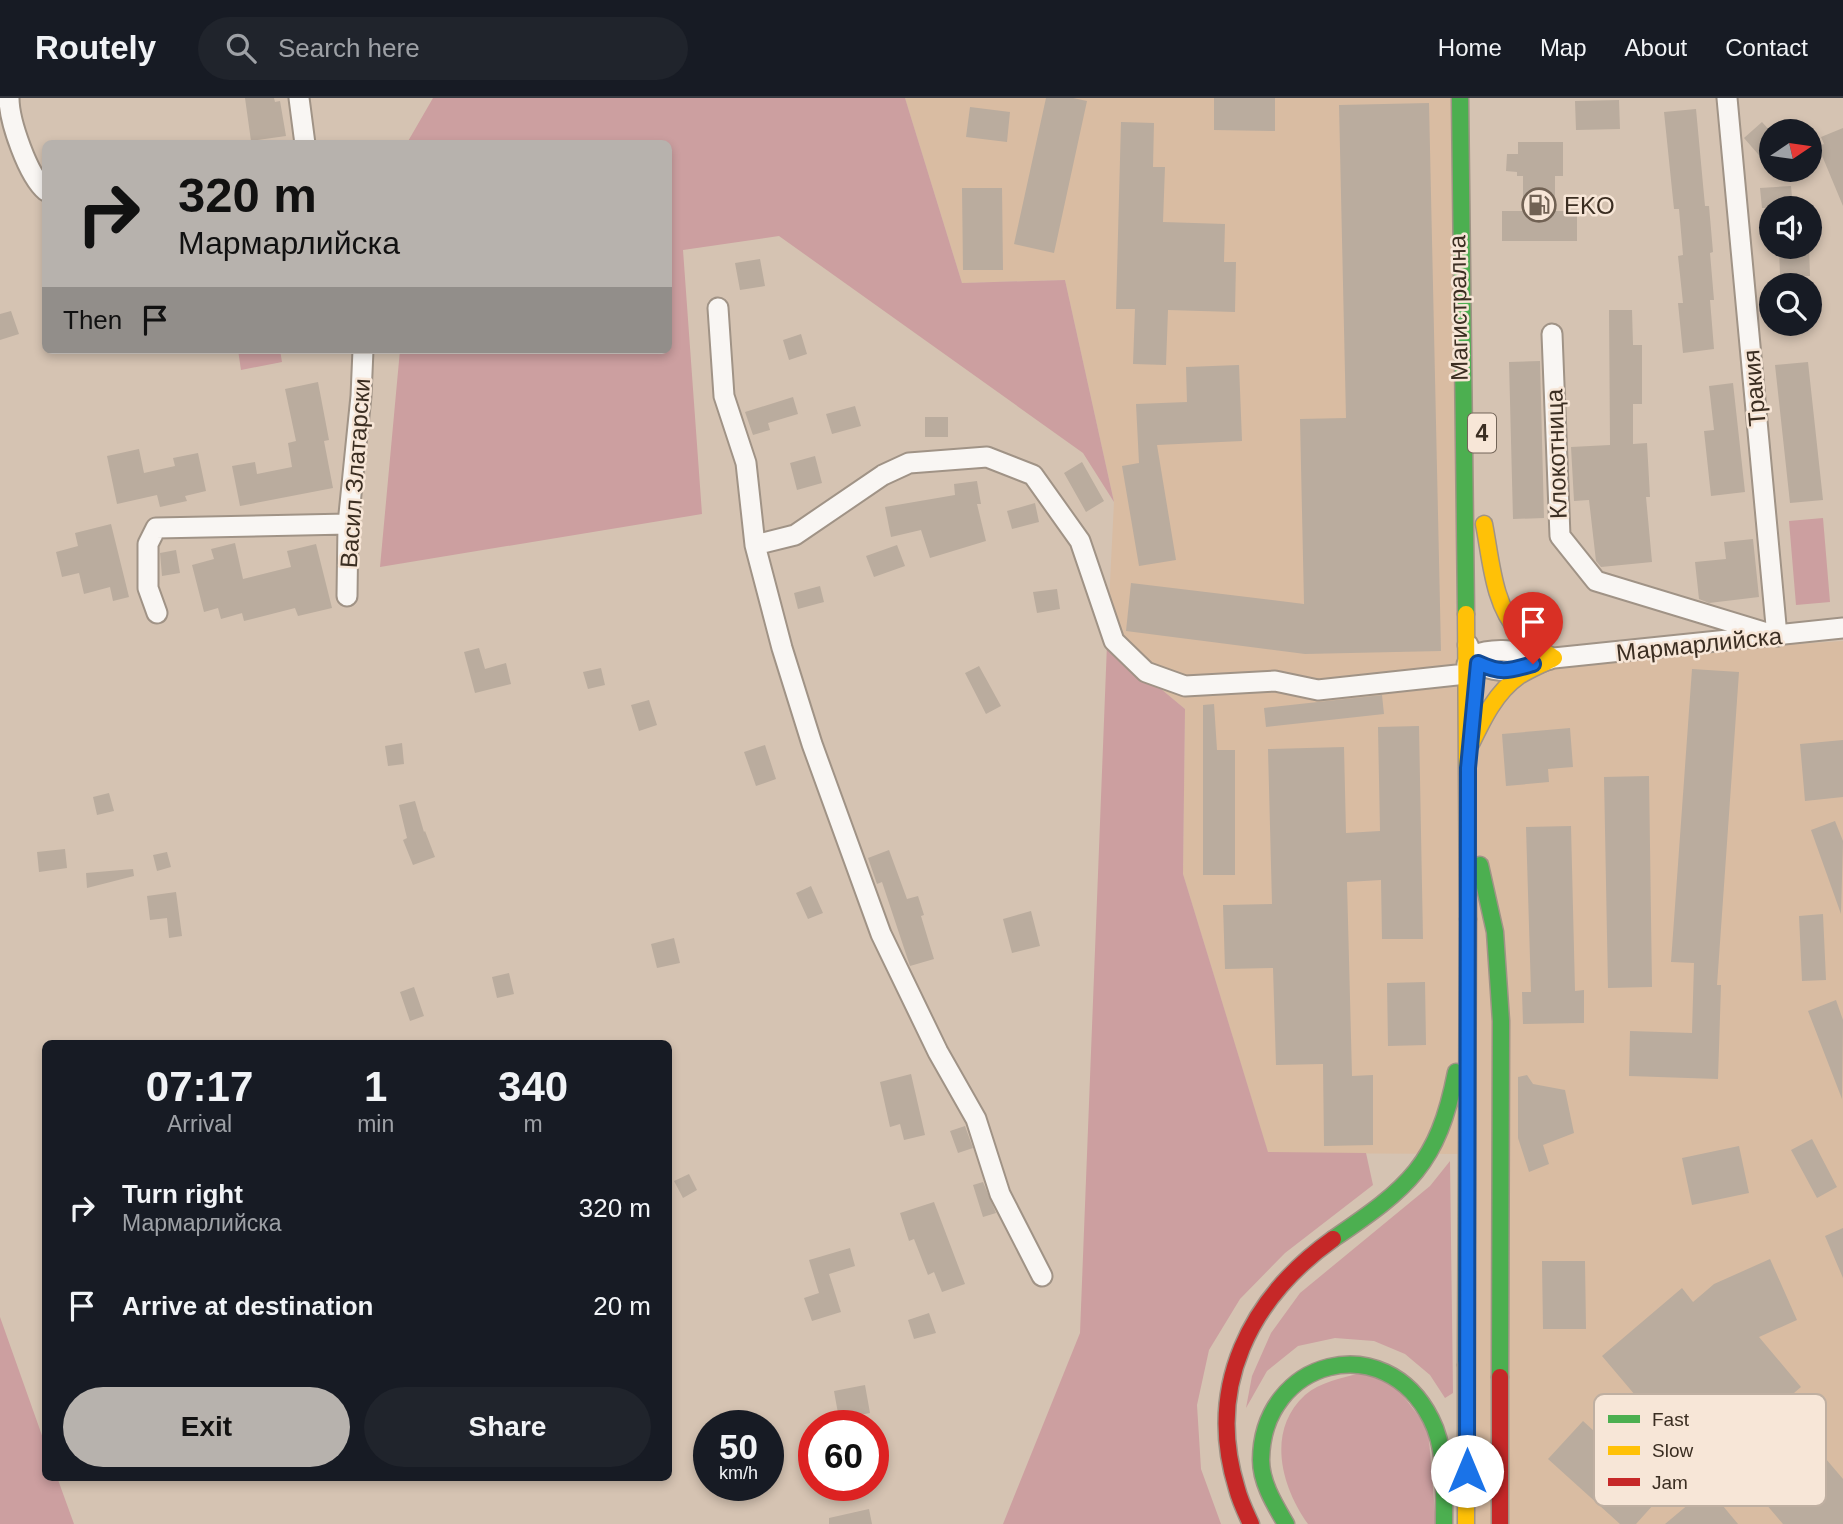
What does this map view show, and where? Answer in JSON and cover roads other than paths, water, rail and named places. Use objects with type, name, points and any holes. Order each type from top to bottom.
[{"type":"main road","name":"Магистрална","points":[[1460,98],[1471,659],[1471,744],[1468,768]]},
{"type":"main road","name":"Магистрална","points":[[1466,1524],[1468,768],[1471,659],[1482,606],[1484,518],[1503,605],[1518,632],[1554,659]]},
{"type":"main road","points":[[1471,744],[1493,703],[1507,687],[1520,676],[1554,659]]},
{"type":"main road","points":[[1468,814],[1495,932],[1500,983],[1500,1524]]},
{"type":"main road","points":[[1251,1524],[1231,1473],[1226,1428],[1230,1379],[1247,1333],[1272,1292],[1302,1263],[1400,1189],[1423,1163],[1441,1130],[1468,1010]]},
{"type":"main road","points":[[1286,1524],[1267,1488],[1261,1461],[1266,1426],[1283,1395],[1293,1384],[1306,1374],[1340,1363],[1378,1367],[1401,1380],[1419,1398],[1430,1417],[1438,1441],[1444,1486],[1444,1524]]},
{"type":"street","points":[[9,98],[20,145],[42,188]]},
{"type":"street","points":[[299,98],[304,140]]},
{"type":"street","name":"Тракия","points":[[1727,98],[1777,636]]},
{"type":"street","points":[[718,308],[724,396],[746,463],[755,545],[782,648],[812,744],[881,934],[938,1052],[976,1119],[1000,1194],[1042,1276]]},
{"type":"street","name":"Клокотница","points":[[1552,334],[1560,536],[1596,581],[1777,636]]},
{"type":"street","name":"Васил Златарски","points":[[347,596],[348,524],[363,354]]},
{"type":"street","name":"Мармарлийска","points":[[755,545],[795,535],[883,475],[909,463],[987,457],[1033,475],[1080,541],[1114,641],[1146,672],[1185,686],[1275,681],[1318,690],[1471,659],[1493,650],[1509,650],[1554,659],[1843,628]]},
{"type":"street","points":[[157,613],[148,588],[148,544],[156,528],[348,524]]},
{"type":"place","name":"EKO","points":[[1539,205]]}]
